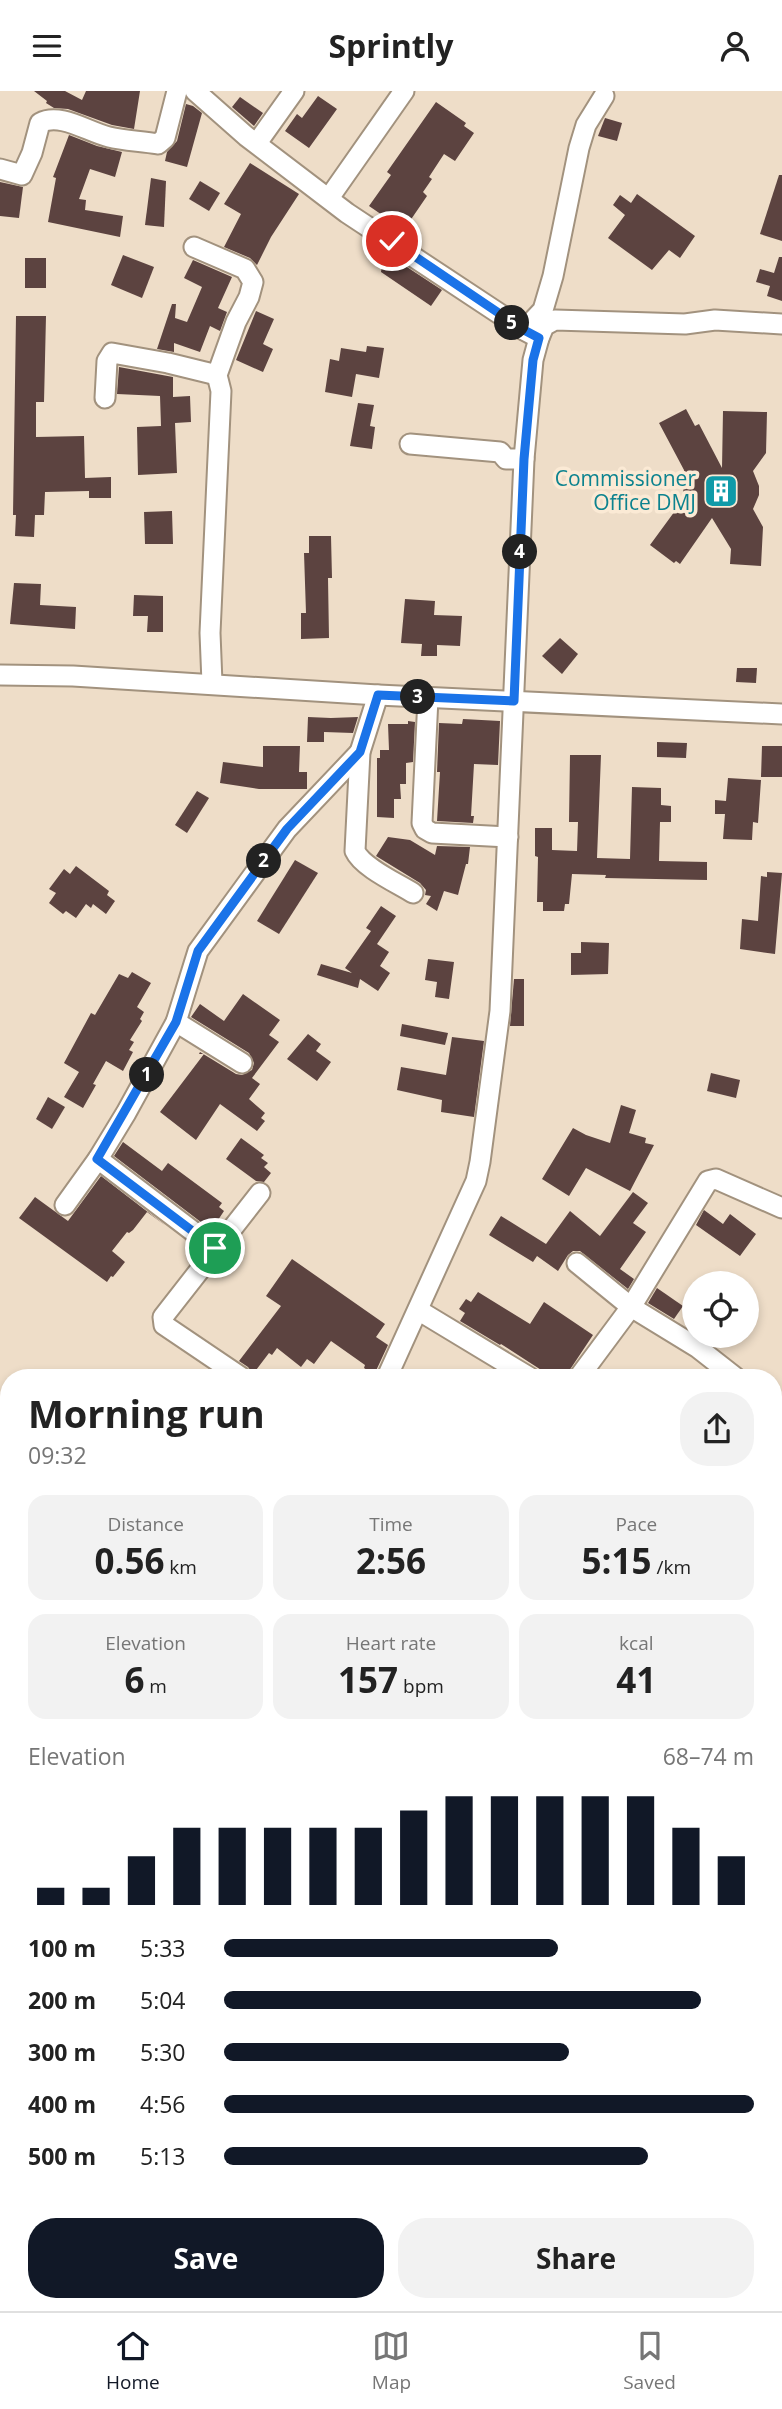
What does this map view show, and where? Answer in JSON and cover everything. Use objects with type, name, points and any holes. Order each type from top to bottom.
[{"type":"street","points":[[0,169],[22,175],[32,153],[40,123],[45,120],[68,123],[108,137],[158,144],[165,138],[177,91]]},
{"type":"street","points":[[195,91],[346,213],[531,334]]},
{"type":"street","points":[[257,143],[294,91]]},
{"type":"street","points":[[329,198],[404,91]]},
{"type":"street","points":[[391,1369],[476,1181],[480,1162],[500,1011],[524,459],[533,360],[531,334],[543,310],[553,276],[586,125],[604,96]]},
{"type":"street","points":[[194,247],[245,269],[253,282],[216,375],[221,391],[210,633],[212,683]]},
{"type":"street","points":[[531,334],[555,320],[685,324],[715,320],[782,324]]},
{"type":"street","points":[[105,398],[107,361],[112,353],[216,375]]},
{"type":"street","points":[[410,444],[500,452],[506,459],[524,459]]},
{"type":"street","points":[[0,675],[73,676],[428,698],[782,714]]},
{"type":"street","points":[[378,695],[360,752],[355,851],[365,864],[413,893]]},
{"type":"street","points":[[428,698],[422,823],[425,829],[432,833],[508,837]]},
{"type":"street","points":[[65,1205],[97,1159],[176,1022],[198,951],[287,829],[360,752]]},
{"type":"street","points":[[176,1022],[242,1063]]},
{"type":"street","points":[[97,1159],[215,1248]]},
{"type":"street","points":[[585,1369],[631,1307],[708,1181],[716,1179],[782,1208]]},
{"type":"street","points":[[229,1369],[164,1325],[163,1317],[260,1193]]},
{"type":"street","points":[[577,1262],[631,1307],[698,1348],[725,1369]]},
{"type":"street","points":[[418,1310],[516,1369]]},
{"type":"building","points":[[34,91],[65,91],[82,100],[86,91],[140,91],[134,129],[112,125],[68,109],[54,108]]},
{"type":"building","points":[[318,96],[337,109],[309,148],[285,131],[297,114],[302,118]]},
{"type":"building","points":[[240,97],[263,113],[254,126],[232,107]]},
{"type":"building","points":[[436,102],[466,123],[464,126],[474,133],[455,161],[444,154],[429,177],[432,179],[423,192],[427,196],[401,234],[388,225],[388,219],[369,206],[391,175],[387,172]]},
{"type":"building","points":[[186,104],[202,113],[187,167],[165,161],[167,152],[177,141]]},
{"type":"building","points":[[605,118],[622,123],[617,141],[598,136]]},
{"type":"building","points":[[69,135],[122,152],[115,177],[90,169],[79,199],[86,200],[85,210],[123,216],[120,237],[48,222],[56,178],[53,177]]},
{"type":"building","points":[[250,163],[299,194],[271,237],[257,265],[250,258],[224,247],[241,214],[224,204]]},
{"type":"building","points":[[779,175],[782,175],[782,241],[760,234]]},
{"type":"building","points":[[151,178],[166,181],[164,227],[145,225]]},
{"type":"building","points":[[200,181],[220,193],[209,211],[189,199]]},
{"type":"building","points":[[0,182],[23,187],[19,218],[0,216]]},
{"type":"building","points":[[637,194],[695,236],[680,258],[669,250],[652,270],[608,238],[625,215],[613,205],[620,195],[631,203]]},
{"type":"building","points":[[384,252],[442,290],[431,306],[381,272]]},
{"type":"building","points":[[123,255],[154,267],[142,298],[111,285]]},
{"type":"building","points":[[779,257],[782,257],[782,301],[767,296],[770,286],[756,282],[760,269],[774,273]]},
{"type":"building","points":[[25,258],[46,258],[46,288],[25,288]]},
{"type":"building","points":[[193,260],[232,277],[218,308],[227,312],[220,331],[210,326],[200,352],[174,343],[174,352],[157,349],[172,304],[176,304],[175,318],[187,322],[202,287],[184,278]]},
{"type":"building","points":[[256,311],[274,319],[263,344],[273,349],[263,372],[236,360]]},
{"type":"building","points":[[16,316],[46,316],[44,402],[36,402],[36,437],[84,436],[85,478],[111,477],[111,498],[89,498],[89,491],[45,492],[44,515],[35,515],[34,537],[15,536],[16,515],[13,515]]},
{"type":"building","points":[[367,346],[384,348],[379,378],[356,374],[352,397],[325,392],[330,359],[339,361],[341,348],[366,352]]},
{"type":"building","points":[[119,367],[173,377],[173,397],[190,396],[191,422],[175,423],[177,473],[138,475],[137,427],[161,426],[160,396],[117,394]]},
{"type":"building","points":[[358,403],[374,405],[370,426],[375,427],[372,449],[350,446]]},
{"type":"building","name":"Commissioner Office DMJ","points":[[686,409],[695,426],[699,424],[722,468],[723,411],[767,412],[766,453],[753,471],[759,486],[759,495],[753,509],[763,527],[761,566],[730,564],[731,549],[712,518],[680,564],[676,561],[674,563],[650,545],[683,500],[684,470],[659,423]]},
{"type":"building","points":[[172,511],[173,544],[145,544],[144,512]]},
{"type":"building","points":[[309,536],[331,536],[332,578],[328,578],[329,638],[301,639],[301,613],[306,613],[304,553],[309,553]]},
{"type":"building","points":[[14,583],[41,584],[40,605],[76,607],[75,629],[10,624]]},
{"type":"building","points":[[134,595],[163,596],[163,632],[147,632],[148,616],[133,616]]},
{"type":"building","points":[[405,599],[435,601],[434,615],[462,616],[460,646],[437,645],[437,656],[421,656],[422,644],[401,643]]},
{"type":"building","points":[[560,638],[578,654],[562,674],[542,656]]},
{"type":"building","points":[[737,668],[757,668],[756,683],[736,682]]},
{"type":"building","points":[[308,717],[358,717],[353,733],[324,732],[324,742],[307,742]]},
{"type":"building","points":[[463,719],[500,721],[498,765],[474,764],[471,816],[474,816],[473,823],[437,821],[439,723],[462,724]]},
{"type":"building","points":[[408,721],[415,722],[413,762],[406,763],[406,784],[400,784],[401,799],[394,799],[394,818],[377,817],[377,758],[380,758],[380,750],[389,750],[388,724],[408,724]]},
{"type":"building","points":[[657,742],[687,743],[686,758],[657,757]]},
{"type":"building","points":[[263,746],[300,746],[299,772],[307,772],[307,789],[259,789],[220,783],[223,762],[263,767]]},
{"type":"building","points":[[762,746],[782,746],[782,777],[761,777]]},
{"type":"building","points":[[570,755],[601,755],[597,858],[630,859],[632,787],[661,788],[661,805],[671,806],[671,822],[660,822],[659,861],[707,862],[707,880],[605,878],[606,875],[572,874],[569,904],[565,904],[564,911],[543,911],[543,902],[537,902],[538,857],[535,856],[535,828],[552,828],[552,850],[577,851],[578,822],[569,822]]},
{"type":"building","points":[[728,778],[761,780],[758,823],[753,822],[752,840],[723,839],[725,814],[715,814],[715,800],[726,801]]},
{"type":"building","points":[[197,791],[209,798],[187,833],[175,825]]},
{"type":"building","points":[[388,837],[410,840],[435,855],[437,846],[470,847],[468,864],[458,895],[444,891],[437,911],[426,904],[431,896],[425,895],[426,890],[420,883],[376,856]]},
{"type":"building","points":[[295,860],[318,873],[279,934],[257,921]]},
{"type":"building","points":[[76,866],[109,891],[107,895],[115,901],[106,914],[93,904],[91,908],[86,904],[76,918],[66,911],[63,914],[49,903],[56,893],[49,889],[64,869],[70,874]]},
{"type":"building","points":[[767,872],[782,873],[775,954],[740,949],[742,919],[758,921],[761,876],[767,877]]},
{"type":"building","points":[[381,906],[396,916],[377,944],[389,952],[380,966],[390,973],[378,991],[360,979],[358,988],[317,975],[321,964],[352,973],[345,968],[371,931],[366,928]]},
{"type":"building","points":[[581,942],[609,943],[608,974],[571,975],[571,953],[581,953]]},
{"type":"building","points":[[428,959],[454,962],[449,999],[435,997],[437,982],[425,980]]},
{"type":"building","points":[[132,972],[151,983],[137,1007],[144,1012],[140,1019],[142,1021],[130,1040],[134,1042],[129,1050],[133,1052],[123,1071],[106,1061],[83,1108],[64,1097],[79,1072],[64,1063],[91,1013],[95,1015],[119,974],[128,978]]},
{"type":"building","points":[[514,979],[524,979],[524,1026],[510,1026]]},
{"type":"building","points":[[243,994],[280,1020],[269,1035],[279,1042],[252,1078],[260,1084],[249,1099],[265,1113],[261,1118],[265,1121],[257,1131],[220,1104],[196,1140],[160,1112],[204,1054],[236,1074],[242,1075],[252,1070],[254,1063],[249,1053],[191,1017],[200,1004],[224,1021]]},
{"type":"building","points":[[402,1024],[448,1033],[445,1045],[400,1036]]},
{"type":"building","points":[[308,1034],[321,1044],[316,1051],[331,1062],[317,1081],[287,1059]]},
{"type":"building","points":[[452,1037],[484,1041],[474,1117],[441,1112],[442,1100],[397,1090],[401,1067],[446,1075]]},
{"type":"building","points":[[711,1073],[740,1080],[736,1098],[707,1091]]},
{"type":"building","points":[[48,1097],[65,1107],[52,1129],[36,1119]]},
{"type":"building","points":[[621,1105],[636,1110],[629,1133],[646,1138],[645,1143],[654,1145],[630,1191],[586,1168],[569,1196],[542,1179],[573,1128],[610,1143]]},
{"type":"building","points":[[241,1138],[264,1155],[261,1158],[268,1163],[264,1167],[271,1173],[264,1182],[256,1181],[226,1159]]},
{"type":"building","points":[[123,1142],[162,1171],[168,1163],[222,1203],[219,1207],[224,1211],[218,1220],[221,1223],[214,1232],[114,1156]]},
{"type":"building","points":[[101,1176],[166,1226],[147,1212],[112,1251],[125,1262],[107,1282],[19,1218],[35,1197],[68,1221]]},
{"type":"building","points":[[633,1192],[648,1203],[633,1223],[646,1232],[620,1269],[634,1279],[628,1289],[580,1251],[573,1251],[568,1255],[558,1271],[537,1256],[533,1262],[489,1235],[501,1216],[546,1244],[570,1211],[600,1236]]},
{"type":"building","points":[[704,1210],[723,1224],[730,1214],[756,1234],[740,1256],[696,1225]]},
{"type":"building","points":[[292,1259],[385,1324],[376,1337],[388,1345],[377,1369],[365,1369],[365,1365],[331,1341],[314,1364],[307,1359],[301,1367],[277,1348],[272,1355],[269,1353],[257,1369],[249,1369],[239,1361],[281,1306],[266,1296]]},
{"type":"building","points":[[657,1288],[682,1307],[674,1319],[648,1303]]},
{"type":"building","points":[[478,1292],[530,1324],[544,1302],[593,1335],[570,1369],[540,1369],[460,1321],[465,1313],[459,1309],[466,1299],[471,1302]]},
{"type":"place","name":"Commissioner Office DMJ","points":[[721,491]]},
{"type":"route","points":[[215,1248],[97,1159],[126,1113],[176,1022],[198,951],[287,829],[360,752],[378,695],[514,701],[524,459],[533,360],[539,338],[392,241]]}]
